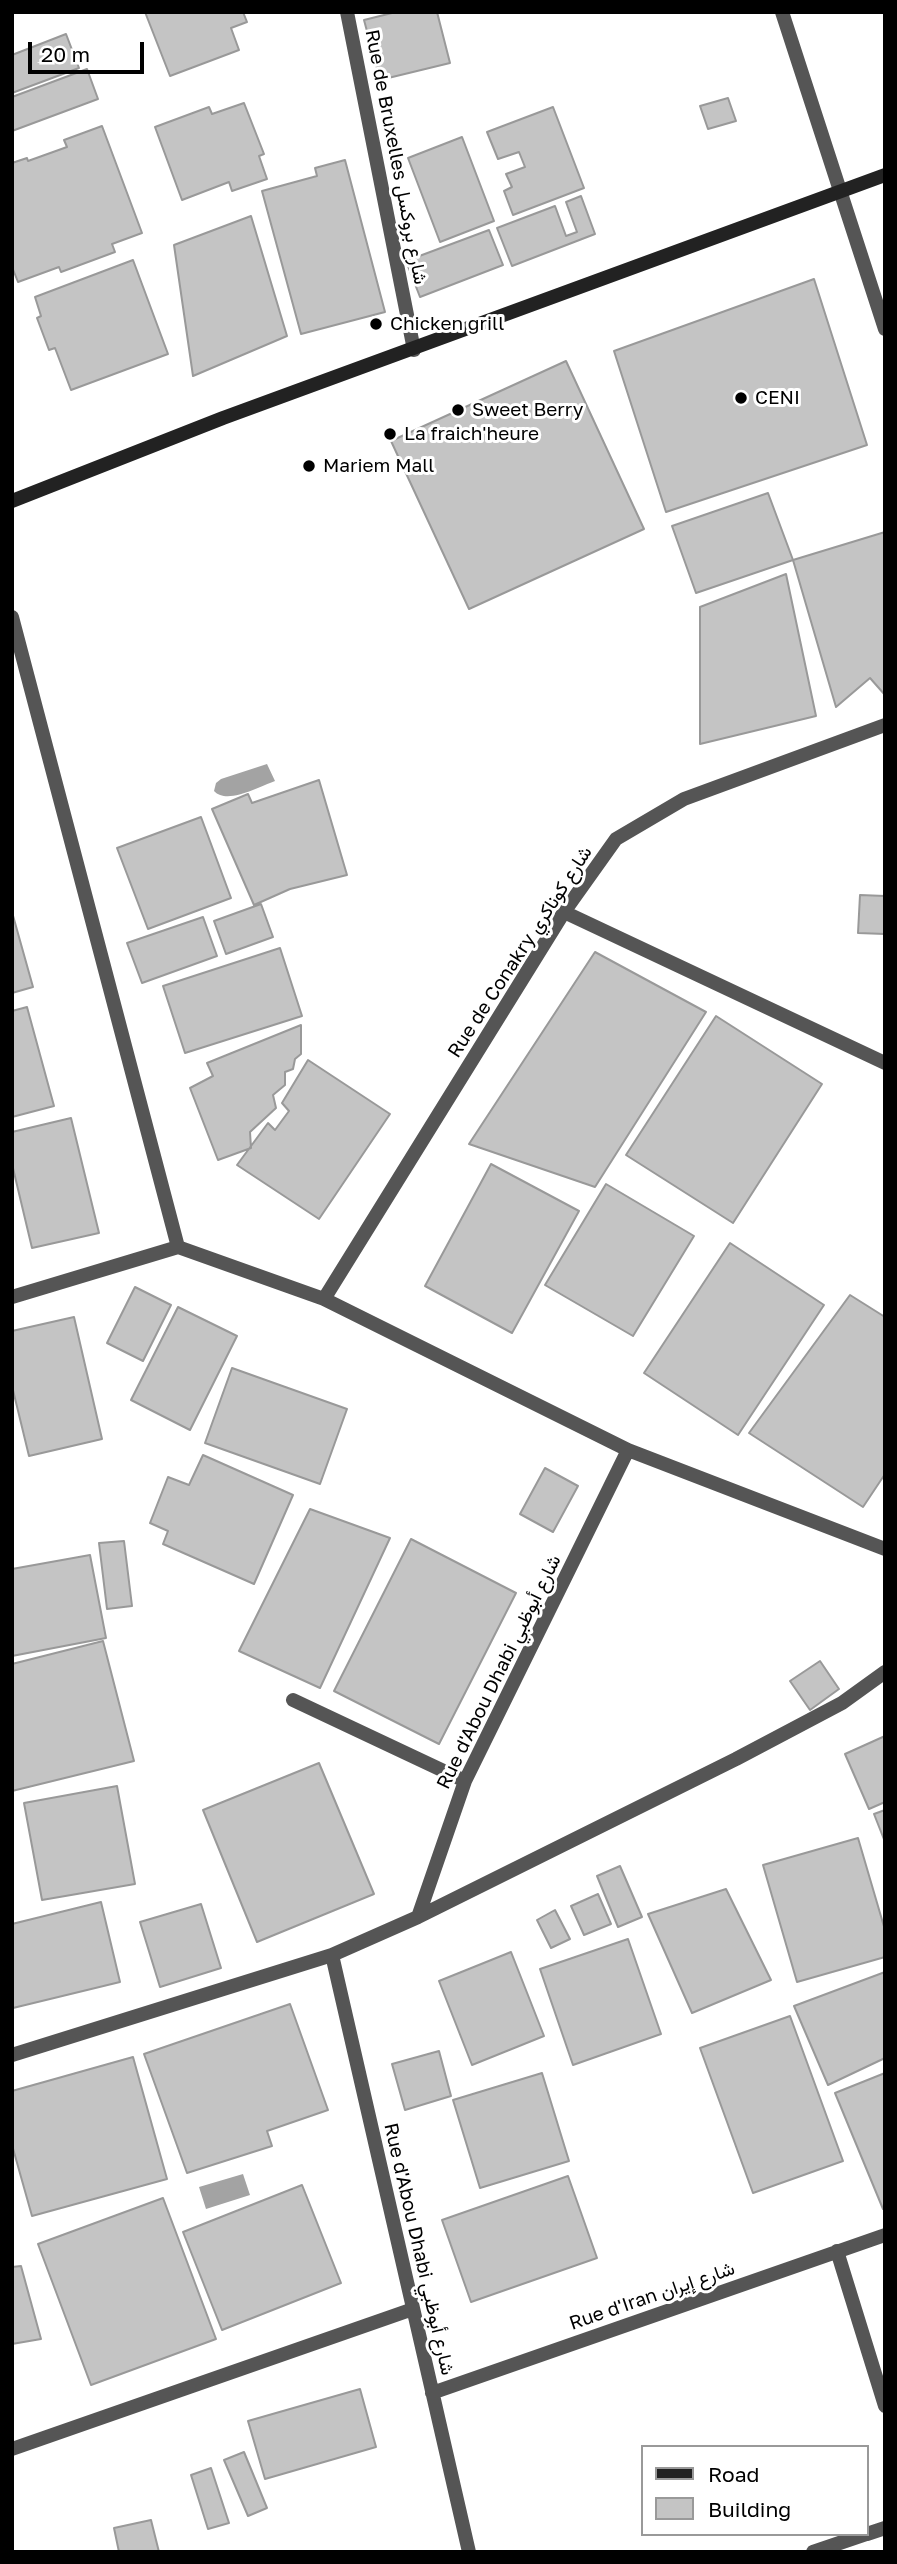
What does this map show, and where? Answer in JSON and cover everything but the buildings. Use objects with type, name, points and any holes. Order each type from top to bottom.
[{"type":"main road","points":[[12,501],[223,418],[885,175]]},
{"type":"street","name":"Rue de Bruxelles شارع بروكسل","points":[[347,12],[414,349]]},
{"type":"street","points":[[782,12],[885,329]]},
{"type":"street","points":[[12,617],[177,1247]]},
{"type":"street","name":"Rue de Conakry شارع كوناكري","points":[[324,1299],[564,912],[616,839],[684,799],[885,725]]},
{"type":"street","points":[[564,912],[885,1063]]},
{"type":"street","points":[[12,1297],[177,1247],[324,1299],[628,1450],[885,1549]]},
{"type":"street","name":"Rue d'Abou Dhabi شارع أبوظبي","points":[[418,1917],[465,1781],[628,1450]]},
{"type":"street","points":[[12,2055],[332,1955],[418,1917],[736,1759],[842,1703],[885,1672]]},
{"type":"street","points":[[293,1700],[465,1781]]},
{"type":"street","name":"Rue d'Abou Dhabi شارع أبوظبي","points":[[332,1955],[468,2552]]},
{"type":"street","name":"Rue d'Iran شارع إيران","points":[[432,2393],[885,2235]]},
{"type":"street","points":[[837,2251],[885,2406]]},
{"type":"street","points":[[12,2449],[413,2309]]},
{"type":"street","points":[[813,2552],[861,2536]]},
{"type":"shaded area","points":[[267,764],[275,781],[235,796],[220,795],[214,791],[216,783],[221,779]]},
{"type":"shaded area","points":[[243,2174],[250,2195],[206,2209],[199,2187]]},
{"type":"place","name":"Chicken grill","points":[[376,324]]},
{"type":"place","name":"CENI","points":[[741,398]]},
{"type":"place","name":"Sweet Berry","points":[[458,410]]},
{"type":"place","name":"La fraich'heure","points":[[390,434]]},
{"type":"place","name":"Mariem Mall","points":[[309,466]]}]
